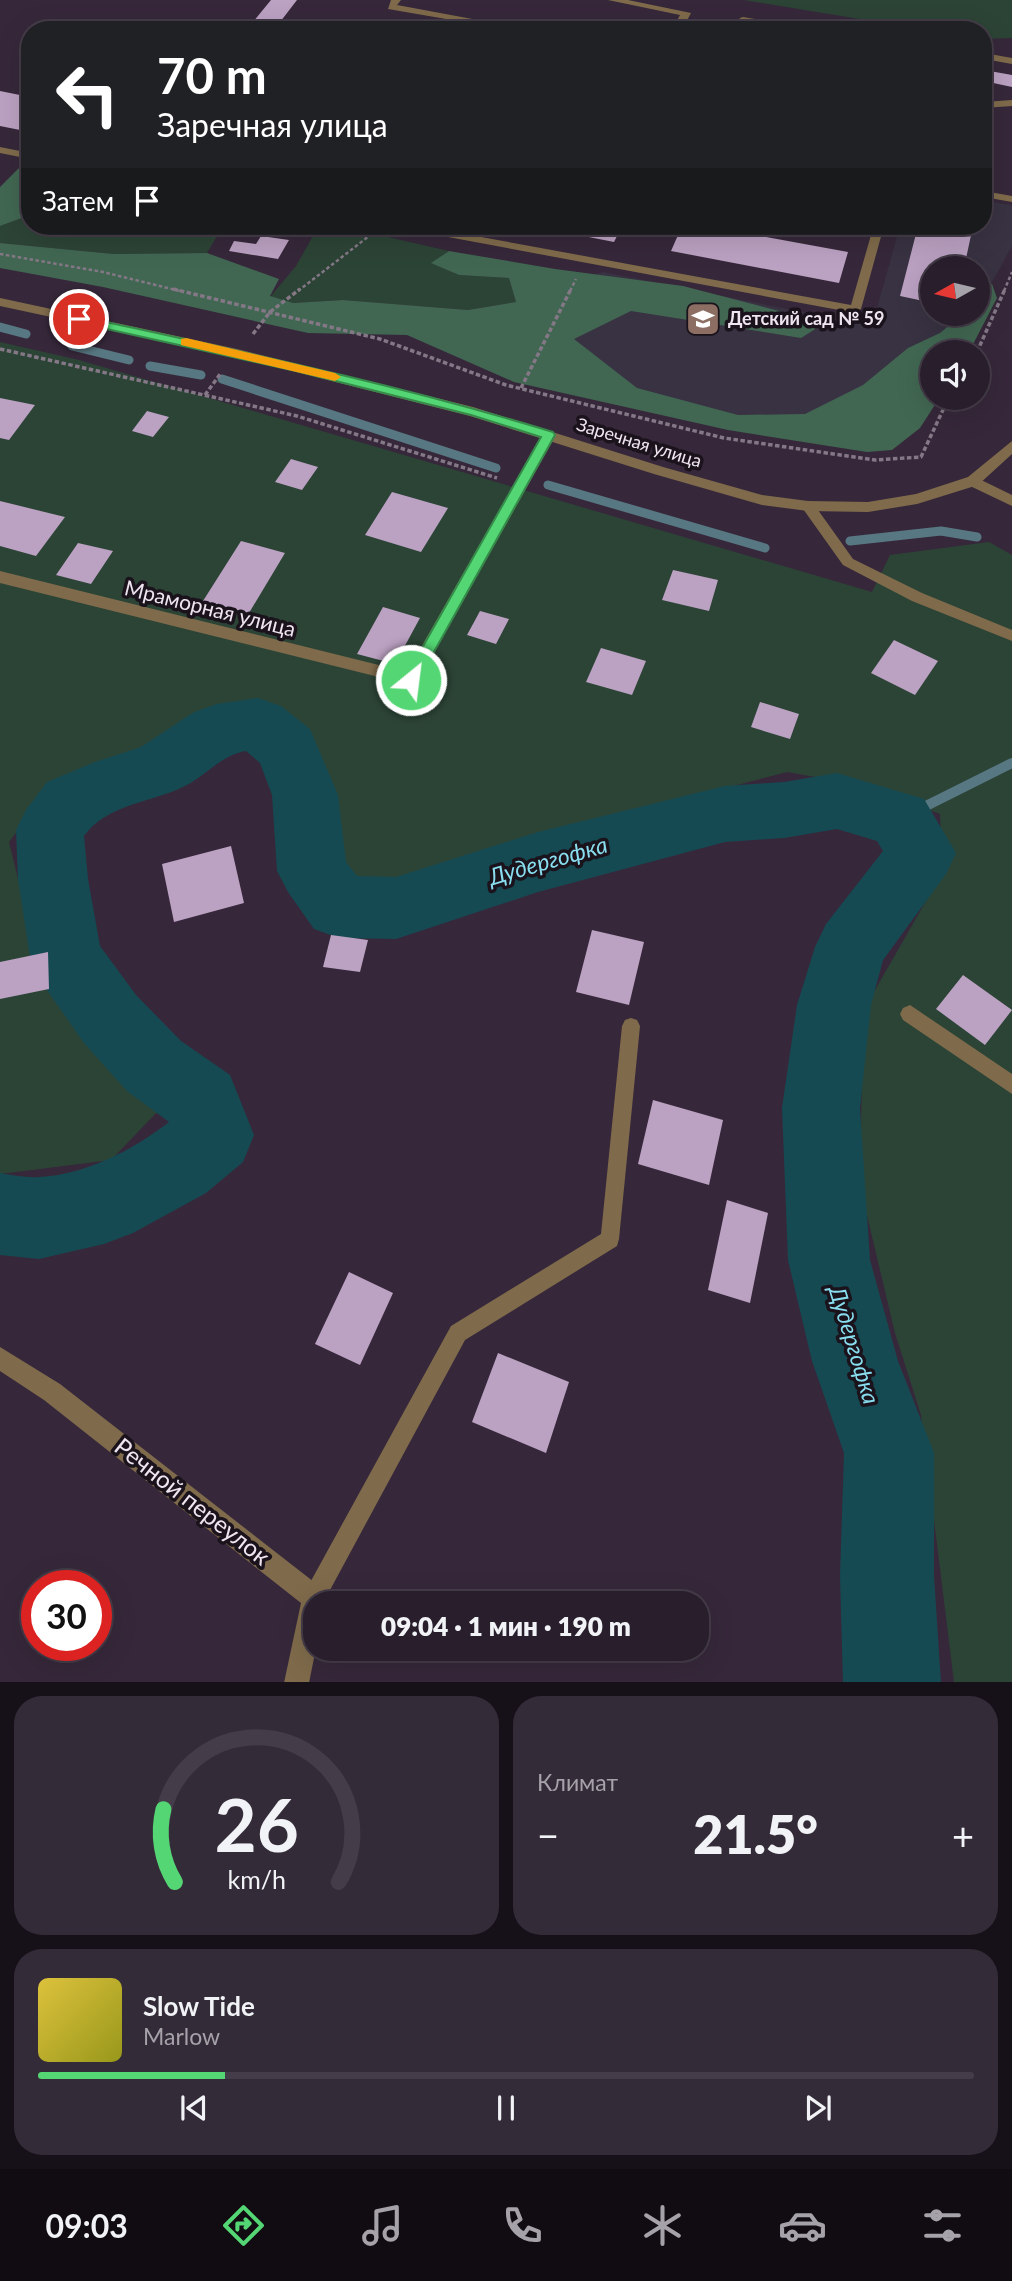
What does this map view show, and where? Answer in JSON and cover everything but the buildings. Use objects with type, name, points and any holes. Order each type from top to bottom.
[{"type":"street","name":"Заречная улица","points":[[0,302],[296,367],[473,412],[659,471],[762,500],[808,506],[868,507],[917,499],[973,481],[1012,446]]},
{"type":"street","points":[[520,484],[549,435]]},
{"type":"street","points":[[973,481],[1012,501]]},
{"type":"street","name":"Мраморная улица","points":[[0,577],[411,680],[520,484]]},
{"type":"street","points":[[910,1014],[1012,1085]]},
{"type":"street","name":"Речной переулок","points":[[0,1357],[52,1392],[305,1591]]},
{"type":"street","points":[[296,1682],[303,1649]]},
{"type":"lane","points":[[396,0],[391,7],[474,21]]},
{"type":"lane","points":[[612,0],[686,13],[682,21]]},
{"type":"lane","points":[[992,57],[1012,61]]},
{"type":"lane","points":[[992,104],[1012,103]]},
{"type":"lane","points":[[0,150],[21,152]]},
{"type":"lane","points":[[992,195],[1012,199]]},
{"type":"lane","points":[[459,235],[855,309],[876,235]]},
{"type":"lane","points":[[808,506],[848,562],[917,597],[1012,636]]},
{"type":"lane","points":[[318,1591],[458,1333],[610,1239],[631,1026]]},
{"type":"path","points":[[259,328],[270,312],[371,235]]},
{"type":"path","points":[[0,254],[103,272],[380,339],[521,388],[724,438],[861,458],[902,460],[921,457],[943,410]]},
{"type":"path","points":[[521,388],[585,259]]},
{"type":"path","points":[[982,340],[1012,271]]},
{"type":"path","points":[[0,349],[297,416],[520,484]]},
{"type":"path","points":[[205,395],[228,364]]},
{"type":"shaded area","name":"Детский сад № 59","points":[[992,202],[1012,205],[1012,246],[990,286],[990,256],[920,256],[920,326],[961,326],[946,340],[920,340],[920,383],[893,447],[535,376],[584,278],[603,272],[872,326],[897,235],[992,235]]},
{"type":"green space","points":[[744,0],[1012,0],[1012,38],[992,39],[992,21],[871,21]]},
{"type":"green space","points":[[21,167],[21,218],[0,226],[0,187]]},
{"type":"green space","points":[[21,218],[21,235],[218,235],[207,253],[114,254],[0,243],[0,226]]},
{"type":"green space","points":[[314,235],[379,235],[449,251],[432,263],[459,275],[509,278],[516,302],[468,310],[343,300],[293,303],[270,297],[296,266]]},
{"type":"green space","points":[[0,243],[114,254],[207,253],[279,279],[270,296],[293,303],[343,300],[468,310],[516,302],[509,278],[459,275],[431,263],[449,251],[555,269],[683,286],[825,323],[801,338],[631,311],[574,339],[637,388],[738,415],[805,414],[863,385],[908,348],[920,342],[920,410],[932,410],[920,428],[892,450],[867,452],[728,430],[514,382],[407,335],[308,333],[103,287],[0,268]]},
{"type":"green space","points":[[990,284],[992,284],[997,298],[990,312]]},
{"type":"green space","points":[[948,326],[982,326],[975,340],[925,340]]},
{"type":"green space","points":[[0,342],[79,360],[872,592],[890,555],[989,542],[1012,555],[1012,1682],[954,1682],[921,1415],[895,1333],[860,1186],[863,1011],[942,873],[940,814],[861,785],[787,772],[550,834],[385,885],[341,878],[325,792],[290,719],[234,702],[150,748],[51,787],[9,842],[43,980],[160,1109],[111,1160],[0,1174]]},
{"type":"waterway","points":[[0,327],[26,334]]},
{"type":"waterway","points":[[72,346],[129,360]]},
{"type":"waterway","points":[[150,366],[201,375]]},
{"type":"waterway","points":[[222,379],[496,468]]},
{"type":"waterway","points":[[548,485],[765,548]]},
{"type":"waterway","points":[[850,541],[941,531],[977,537]]},
{"type":"waterway","name":"Дудергофка","points":[[0,1214],[39,1218],[104,1204],[178,1165],[215,1135],[203,1101],[154,1066],[110,1019],[66,957],[53,879],[50,830],[71,802],[118,781],[162,767],[217,730],[258,724],[287,748],[305,795],[312,871],[339,907],[396,908],[538,862],[725,814],[784,810],[837,801],[900,819],[922,853],[851,947],[834,1005],[821,1108],[829,1260],[855,1361],[889,1453],[887,1576],[892,1682]]},
{"type":"waterway","points":[[900,819],[1012,763]]},
{"type":"slow traffic","points":[[186,342],[335,377]]},
{"type":"place","name":"Детский сад № 59","points":[[703,319]]},
{"type":"route","points":[[79,319],[296,367],[473,412],[549,435],[411,680]]}]
